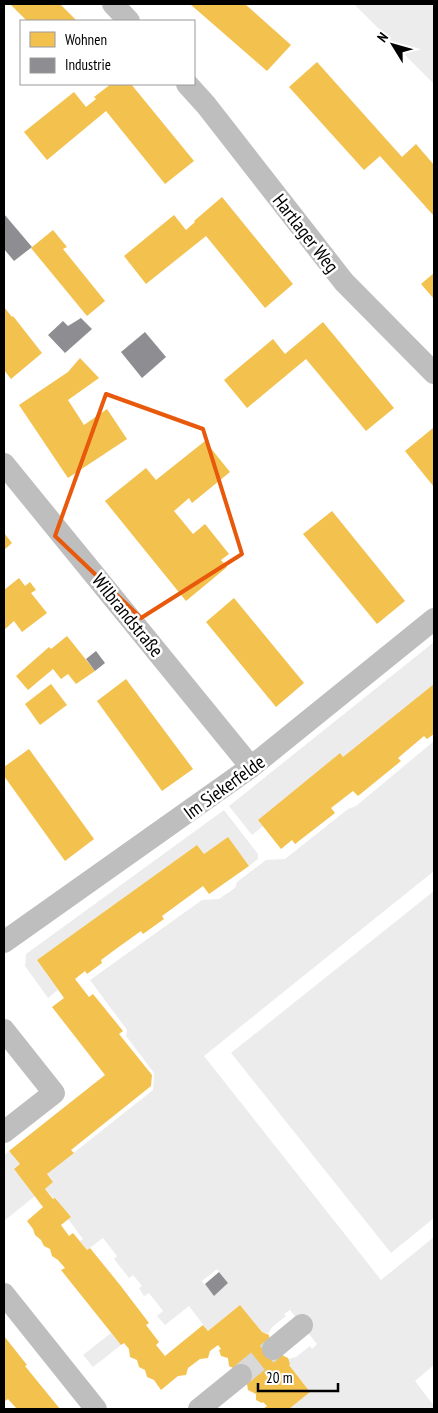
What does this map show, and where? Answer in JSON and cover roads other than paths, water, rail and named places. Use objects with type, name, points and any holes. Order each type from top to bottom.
[{"type":"street","points":[[113,4],[128,20]]},
{"type":"street","name":"Hartlager Weg","points":[[188,85],[206,105],[344,282],[434,373]]},
{"type":"street","name":"Wilbrandstraße","points":[[4,464],[252,767]]},
{"type":"street","name":"Im Siekerfelde","points":[[4,942],[252,767],[434,619]]},
{"type":"street","points":[[4,1030],[54,1093],[4,1132]]},
{"type":"street","points":[[4,1294],[96,1409]]},
{"type":"street","points":[[273,1349],[302,1325]]},
{"type":"street","points":[[199,1409],[240,1375]]},
{"type":"tunnel","points":[[241,1375],[273,1349]]}]
